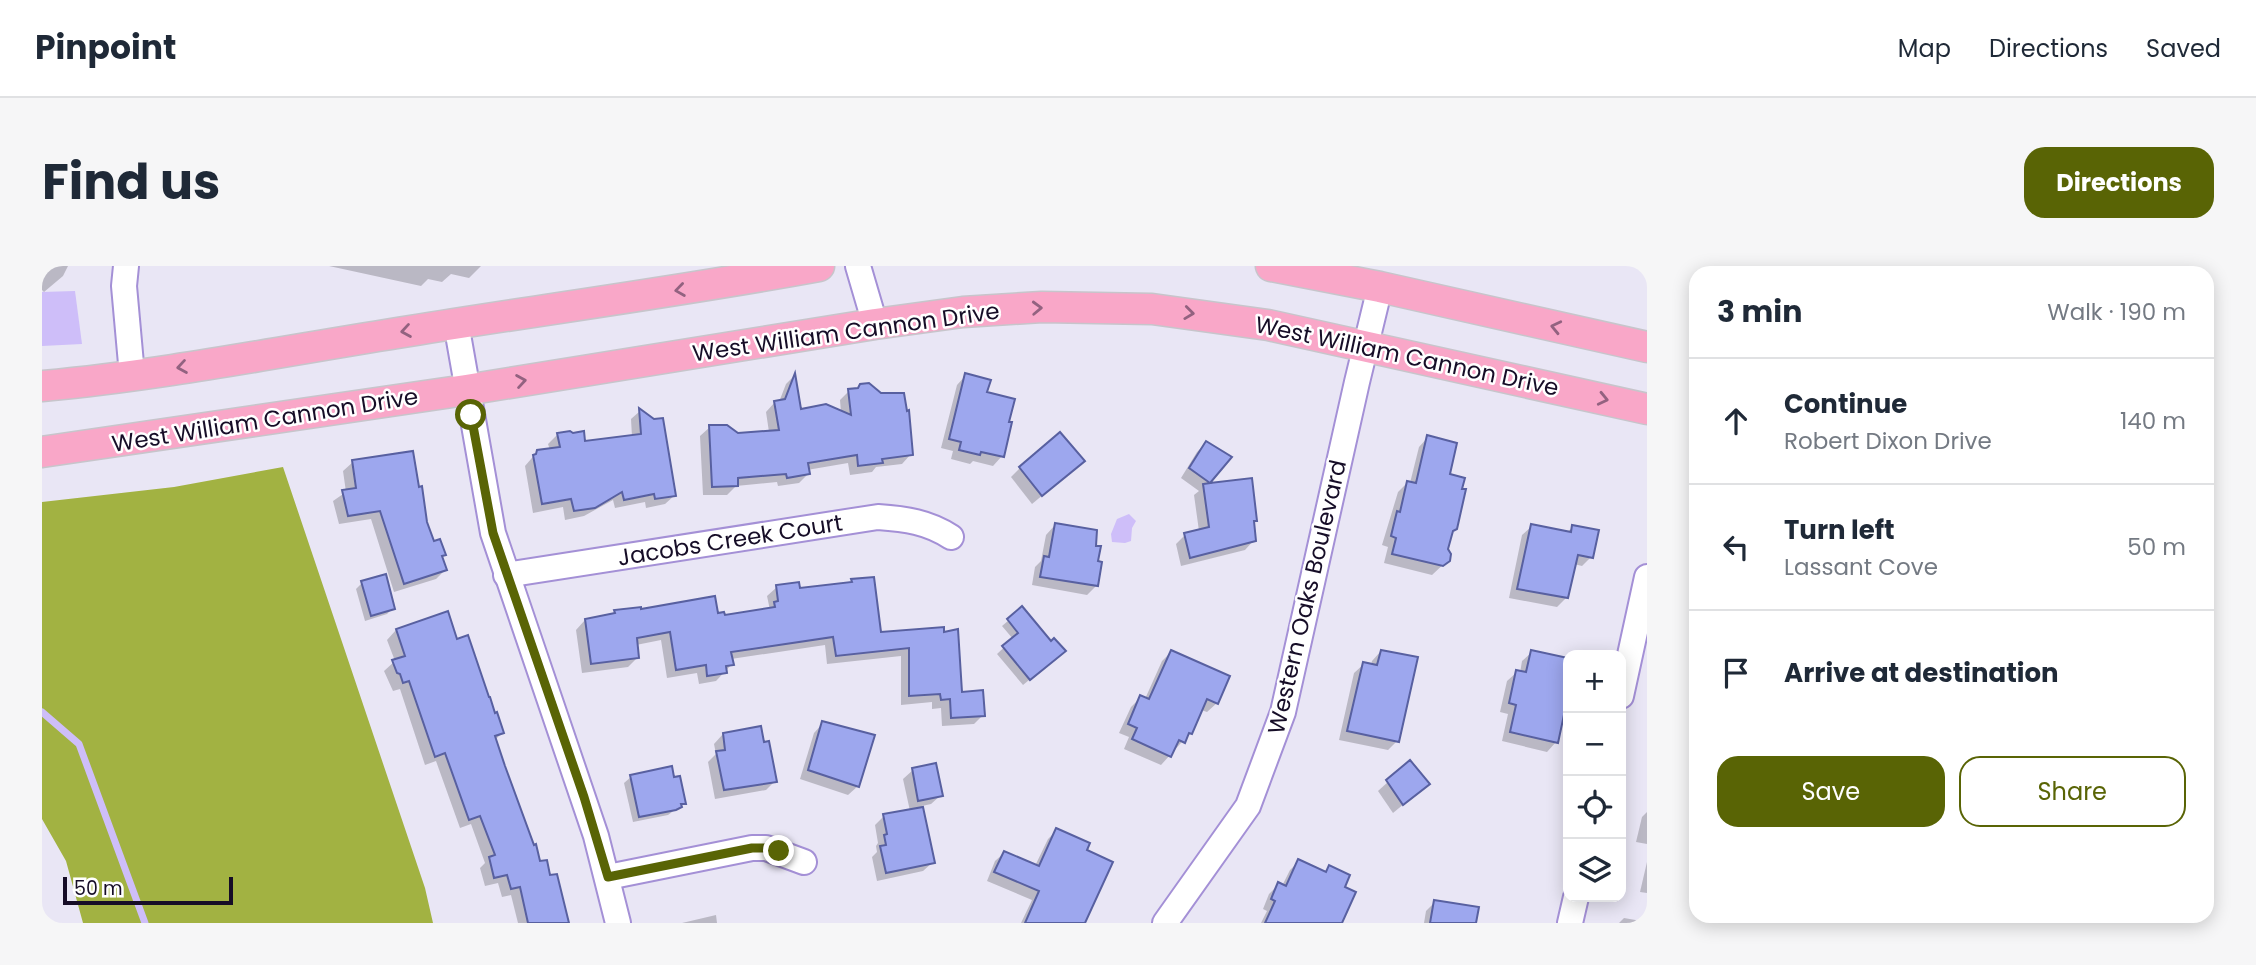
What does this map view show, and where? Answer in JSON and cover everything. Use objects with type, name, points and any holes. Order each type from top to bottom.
[{"type":"main road","points":[[715,285],[749,266]]},
{"type":"main road","points":[[42,386],[132,375],[715,285],[819,266]]},
{"type":"main road","points":[[1270,266],[1647,347]]},
{"type":"main road","name":"West William Cannon Drive","points":[[42,452],[466,390],[875,324],[976,311],[1042,307],[1121,307],[1230,319],[1367,345],[1647,409]]},
{"type":"street","points":[[125,266],[124,286],[132,375]]},
{"type":"street","points":[[858,266],[875,324]]},
{"type":"street","name":"Western Oaks Boulevard","points":[[1165,923],[1248,806],[1279,725],[1380,288]]},
{"type":"street","points":[[456,323],[493,533],[584,797],[608,877],[618,923]]},
{"type":"street","name":"Jacobs Creek Court","points":[[506,575],[878,517],[909,519],[935,527],[951,537]]},
{"type":"street","points":[[1626,672],[1647,577]]},
{"type":"street","points":[[608,877],[752,848],[766,848],[804,862]]},
{"type":"street","points":[[1570,923],[1575,902]]},
{"type":"green space","points":[[283,467],[425,888],[433,923],[83,923],[66,861],[42,819],[42,502],[174,487]]},
{"type":"shaded area","points":[[75,291],[82,344],[42,346],[42,292]]},
{"type":"shaded area","points":[[1129,514],[1136,521],[1132,528],[1131,541],[1112,542],[1111,534],[1117,519]]},
{"type":"building","points":[[795,373],[801,409],[826,404],[851,415],[848,389],[858,388],[860,384],[869,383],[881,393],[904,393],[907,411],[909,410],[913,455],[882,459],[883,463],[858,466],[857,455],[808,463],[810,474],[787,478],[786,474],[738,478],[738,486],[712,487],[709,425],[727,425],[738,433],[779,430],[774,401],[785,399]]},
{"type":"building","points":[[965,373],[991,380],[987,392],[1015,399],[1004,457],[959,450],[961,442],[949,439]]},
{"type":"building","points":[[639,408],[654,419],[663,418],[676,496],[655,499],[654,494],[624,500],[622,492],[595,508],[574,511],[571,499],[542,504],[533,455],[537,450],[560,447],[557,433],[570,431],[584,431],[585,441],[641,434]]},
{"type":"building","points":[[1060,432],[1085,461],[1042,496],[1019,467]]},
{"type":"building","points":[[1427,435],[1457,443],[1450,474],[1465,478],[1462,489],[1466,489],[1457,529],[1453,531],[1448,549],[1451,554],[1450,561],[1443,566],[1392,554],[1396,538],[1391,536],[1397,511],[1400,512],[1407,481],[1416,483]]},
{"type":"building","points":[[1206,441],[1232,457],[1210,483],[1189,468]]},
{"type":"building","points":[[413,451],[427,522],[434,541],[440,539],[446,555],[442,556],[447,570],[404,584],[380,511],[348,516],[342,490],[356,488],[352,460]]},
{"type":"building","points":[[1252,478],[1257,521],[1254,521],[1256,541],[1190,558],[1184,533],[1209,527],[1203,484]]},
{"type":"building","points":[[1055,523],[1097,530],[1096,546],[1101,546],[1098,561],[1102,562],[1098,586],[1040,577],[1044,556],[1049,557]]},
{"type":"building","points":[[1531,524],[1571,532],[1572,525],[1599,530],[1593,558],[1578,555],[1568,598],[1517,589]]},
{"type":"building","points":[[386,574],[395,609],[371,616],[361,581]]},
{"type":"building","points":[[874,577],[881,632],[944,627],[944,632],[958,629],[962,692],[983,690],[985,716],[951,718],[950,699],[941,700],[940,694],[909,696],[909,648],[836,656],[833,637],[731,652],[734,665],[726,666],[727,673],[707,676],[706,665],[676,670],[670,632],[637,638],[639,658],[591,664],[585,619],[615,613],[614,610],[641,609],[715,596],[718,613],[724,612],[725,615],[775,607],[774,602],[778,601],[776,585],[799,582],[800,588]]},
{"type":"building","points":[[1022,606],[1051,641],[1054,638],[1066,651],[1030,680],[1002,646],[1018,633],[1007,619]]},
{"type":"building","points":[[448,611],[457,639],[468,635],[504,733],[495,736],[505,766],[534,845],[536,844],[540,861],[547,860],[550,875],[557,874],[569,923],[528,923],[520,887],[511,889],[507,875],[494,878],[489,857],[495,855],[480,816],[469,820],[445,753],[435,757],[409,681],[403,683],[397,673],[392,660],[405,656],[396,629]]},
{"type":"building","points":[[1171,650],[1230,676],[1218,704],[1207,699],[1192,734],[1189,733],[1185,743],[1179,740],[1171,757],[1132,739],[1137,728],[1128,724],[1140,695],[1149,699]]},
{"type":"building","points":[[1381,650],[1418,657],[1399,742],[1347,731],[1363,662],[1377,665]]},
{"type":"building","points":[[1531,650],[1563,657],[1563,720],[1558,743],[1510,732],[1516,705],[1509,703],[1516,670],[1526,672]]},
{"type":"building","points":[[822,721],[875,735],[859,787],[808,770]]},
{"type":"building","points":[[761,726],[764,742],[769,741],[777,782],[724,790],[716,751],[725,750],[723,733]]},
{"type":"building","points":[[1410,760],[1430,784],[1403,805],[1386,780]]},
{"type":"building","points":[[936,763],[943,796],[918,801],[912,768]]},
{"type":"building","points":[[672,766],[674,777],[680,776],[686,804],[681,804],[682,807],[676,810],[639,817],[630,775]]},
{"type":"building","points":[[923,807],[935,863],[886,873],[880,846],[886,845],[883,814]]},
{"type":"building","points":[[1056,828],[1090,843],[1087,850],[1113,862],[1085,923],[1025,923],[1039,891],[994,872],[1004,851],[1039,866]]},
{"type":"building","points":[[1298,859],[1326,872],[1329,865],[1350,875],[1345,887],[1356,892],[1342,923],[1265,923],[1275,901],[1271,899],[1278,882],[1286,886]]},
{"type":"building","points":[[1434,900],[1479,907],[1476,923],[1430,923]]},
{"type":"waterway","points":[[42,712],[79,744],[145,923]]},
{"type":"route","points":[[471,415],[493,533],[584,797],[608,877],[752,848],[779,851]]}]
